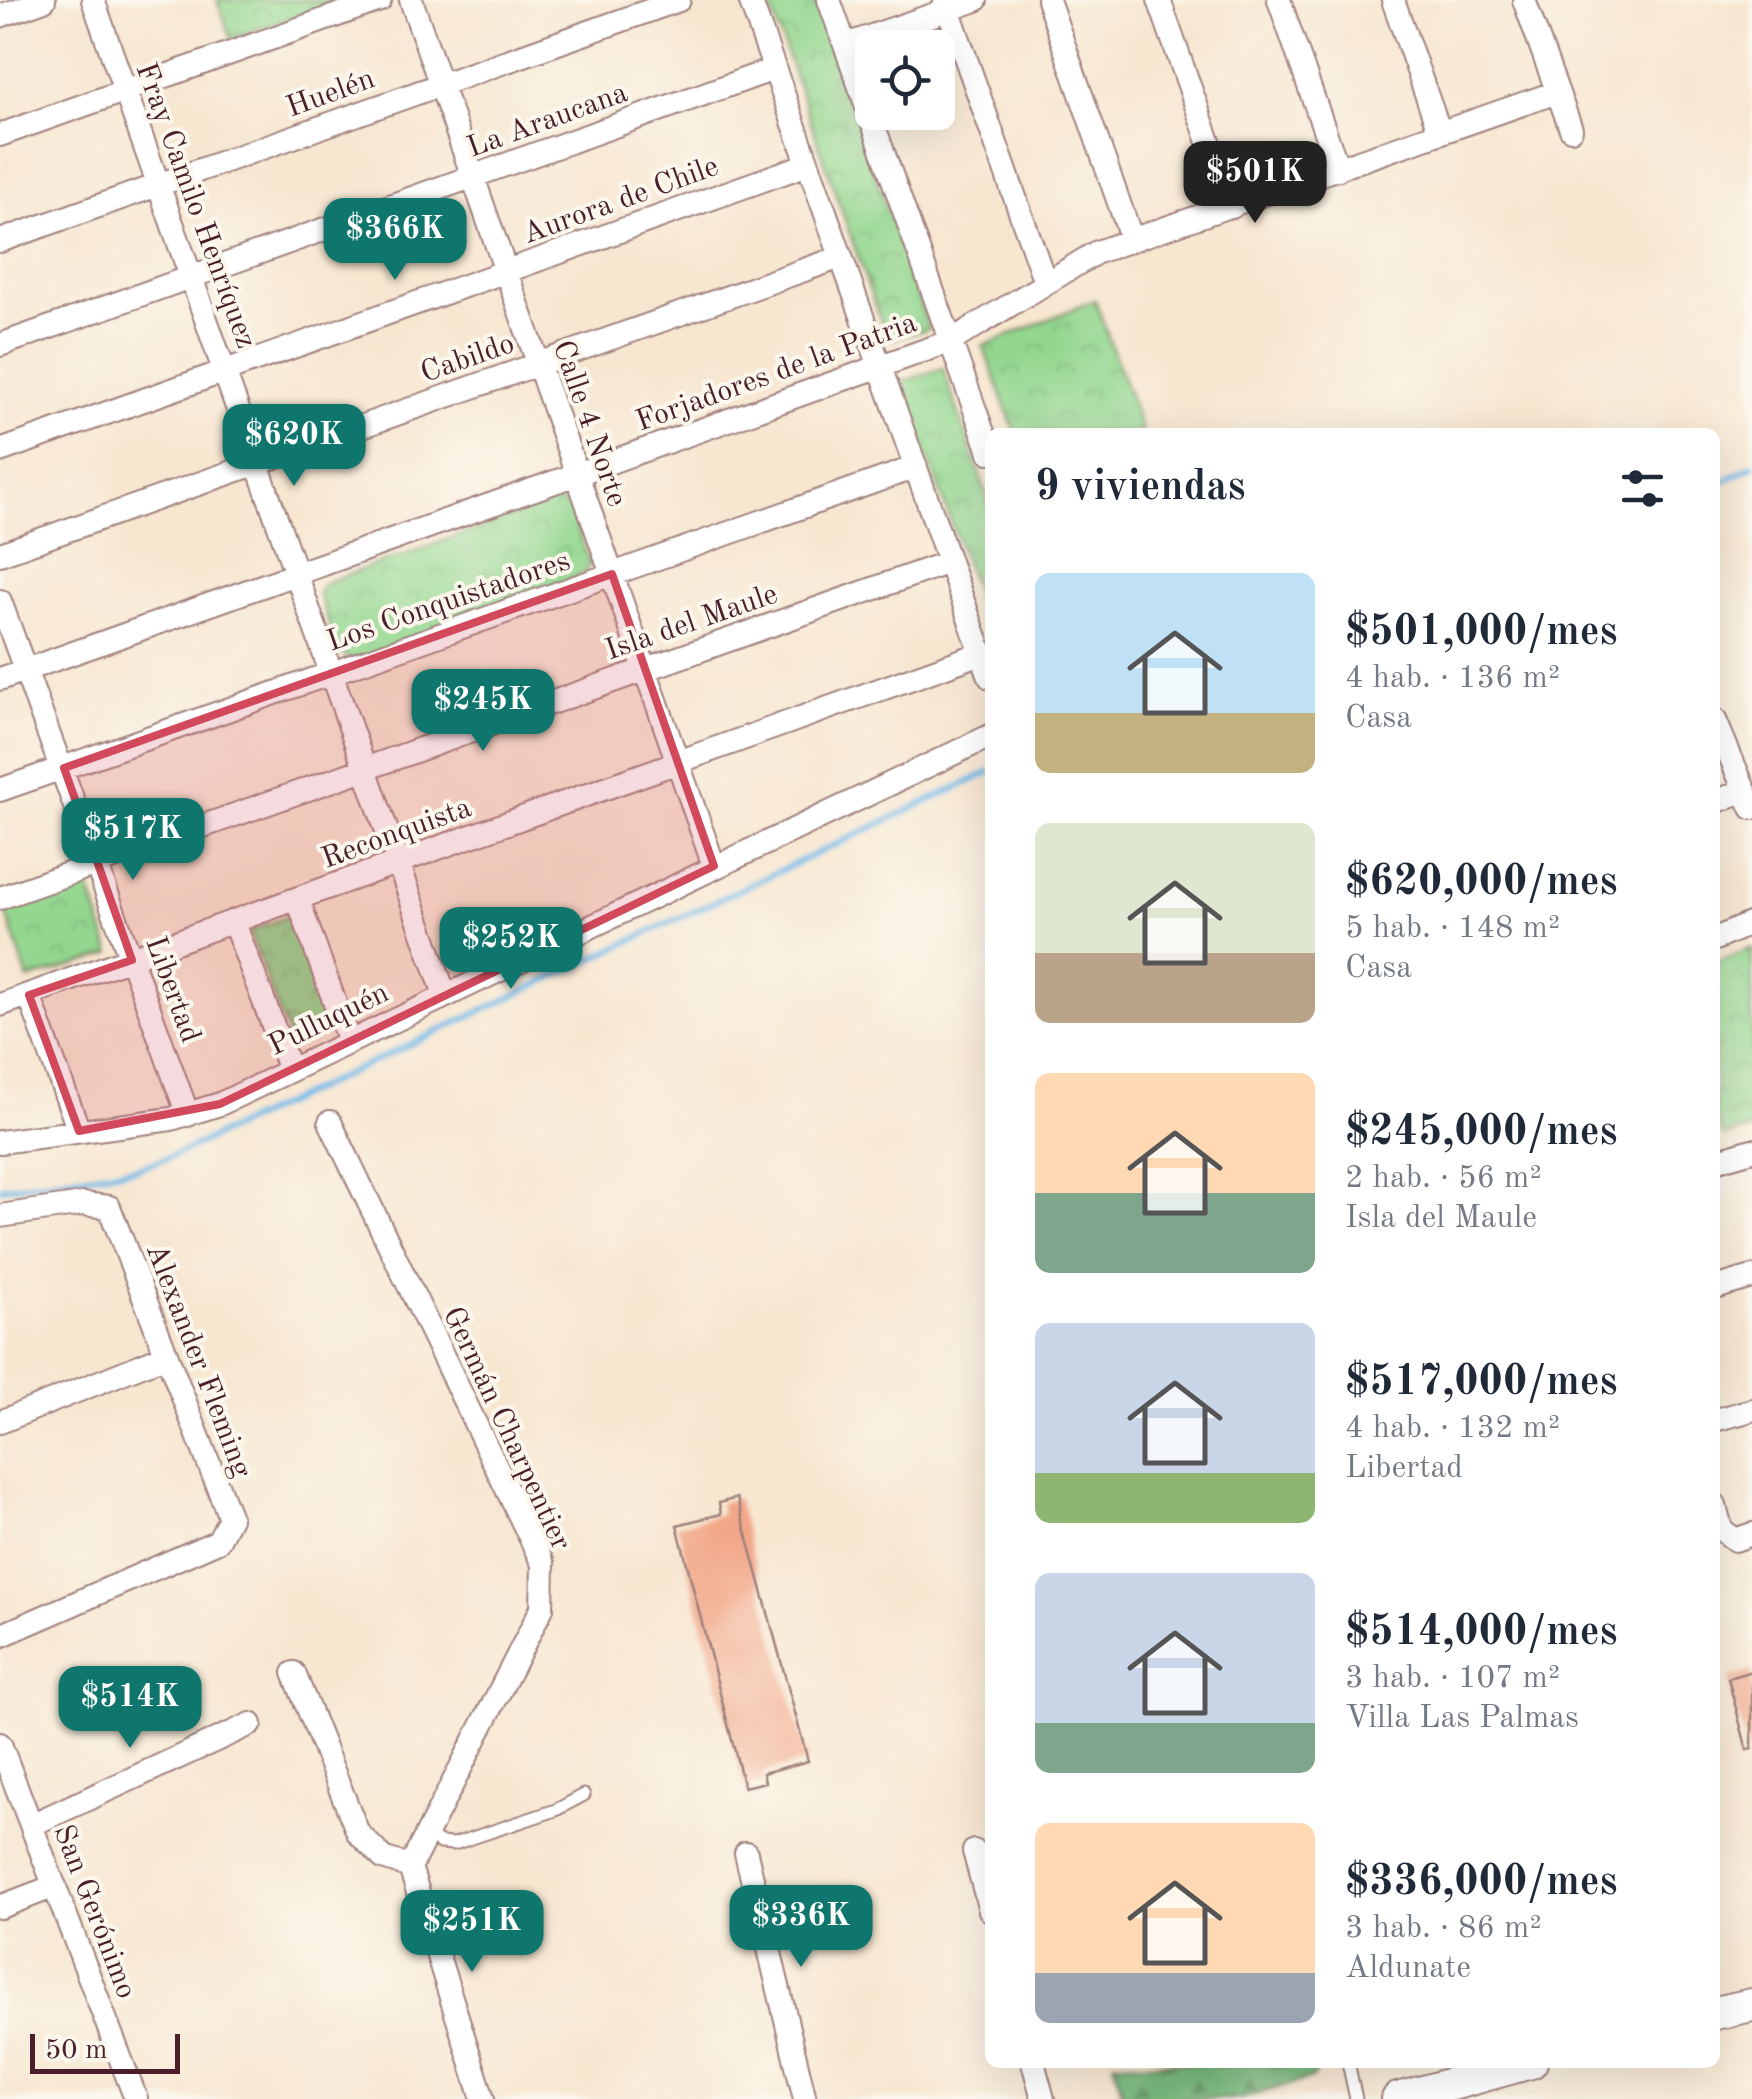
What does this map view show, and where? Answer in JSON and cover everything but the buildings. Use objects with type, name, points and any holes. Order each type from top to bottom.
[{"type":"main road","points":[[1720,2013],[1751,2007]]},
{"type":"main road","points":[[1398,2099],[1509,2068]]},
{"type":"street","points":[[0,16],[44,0]]},
{"type":"street","name":"Fray Camilo Henríquez","points":[[92,0],[446,995]]},
{"type":"street","points":[[0,135],[380,0]]},
{"type":"street","name":"Calle 4 Norte","points":[[412,0],[714,866]]},
{"type":"street","name":"Huelén","points":[[0,241],[680,0]]},
{"type":"street","points":[[750,0],[985,662]]},
{"type":"street","points":[[830,0],[985,438]]},
{"type":"street","points":[[846,46],[947,5],[976,0]]},
{"type":"street","points":[[1048,0],[1132,240]]},
{"type":"street","points":[[1160,0],[1232,207]]},
{"type":"street","points":[[1279,0],[1338,169]]},
{"type":"street","points":[[1392,0],[1440,133]]},
{"type":"street","points":[[1524,0],[1571,129]]},
{"type":"street","points":[[947,5],[1045,282]]},
{"type":"street","name":"La Araucana","points":[[0,345],[774,69]]},
{"type":"street","name":"Forjadores de la Patria","points":[[0,680],[969,334],[1081,259],[1558,92]]},
{"type":"street","name":"Aurora de Chile","points":[[0,451],[808,164]]},
{"type":"street","name":"Cabildo","points":[[0,554],[841,257]]},
{"type":"street","name":"Los Conquistadores","points":[[0,790],[916,467]]},
{"type":"street","name":"Isla del Maule","points":[[0,898],[949,562]]},
{"type":"street","name":"Libertad","points":[[0,601],[188,1115]]},
{"type":"street","name":"Reconquista","points":[[0,1005],[982,653]]},
{"type":"street","points":[[1720,732],[1748,799],[1720,802]]},
{"type":"street","name":"Pulluquén","points":[[0,1142],[188,1115],[985,738]]},
{"type":"street","points":[[298,900],[349,1042]]},
{"type":"street","points":[[234,923],[290,1070]]},
{"type":"street","points":[[1720,937],[1752,923]]},
{"type":"street","points":[[28,995],[78,1131]]},
{"type":"street","name":"Germán Charpentier","points":[[330,1122],[543,1564],[542,1608],[410,1867]]},
{"type":"street","points":[[1720,1160],[1752,1150]]},
{"type":"street","name":"Alexander Fleming","points":[[0,1216],[102,1203],[109,1206],[230,1518],[218,1541],[0,1636]]},
{"type":"street","points":[[1720,1287],[1752,1277]]},
{"type":"street","points":[[0,1422],[164,1356]]},
{"type":"street","points":[[1720,1419],[1752,1410]]},
{"type":"street","points":[[1720,1524],[1734,1540],[1752,1534]]},
{"type":"street","points":[[294,1674],[358,1832],[383,1858],[410,1867],[483,2099]]},
{"type":"street","points":[[31,1825],[251,1724]]},
{"type":"street","name":"San Gerónimo","points":[[0,1744],[136,2099]]},
{"type":"street","points":[[974,1851],[985,1892]]},
{"type":"street","points":[[746,1852],[804,2099]]},
{"type":"street","points":[[0,1907],[54,1886]]},
{"type":"street","points":[[1034,2068],[1043,2099]]},
{"type":"lane","points":[[427,1834],[440,1843],[454,1844],[556,1810],[584,1796]]},
{"type":"lane","points":[[1349,2068],[1356,2099]]},
{"type":"highlighted area","points":[[612,574],[714,866],[220,1104],[79,1131],[29,995],[132,960],[64,768]]},
{"type":"green space","points":[[217,0],[340,0],[231,39]]},
{"type":"green space","points":[[768,0],[814,0],[855,117],[855,130],[859,130],[929,329],[887,340]]},
{"type":"green space","points":[[1095,300],[1141,428],[1014,428],[983,346]]},
{"type":"green space","points":[[943,368],[985,490],[985,618],[901,382]]},
{"type":"green space","points":[[556,501],[569,507],[590,564],[583,574],[353,661],[337,649],[318,593],[324,583]]},
{"type":"green space","points":[[87,881],[111,954],[28,980],[6,910]]},
{"type":"green space","points":[[290,915],[331,1024],[290,1043],[249,932]]},
{"type":"green space","points":[[1752,948],[1752,1129],[1723,1137],[1720,1129],[1720,961]]},
{"type":"green space","points":[[1116,2068],[1316,2068],[1313,2078],[1240,2099],[1124,2099]]},
{"type":"waterway","points":[[1720,483],[1752,466]]},
{"type":"waterway","points":[[0,1188],[137,1168],[171,1157],[985,774]]}]
